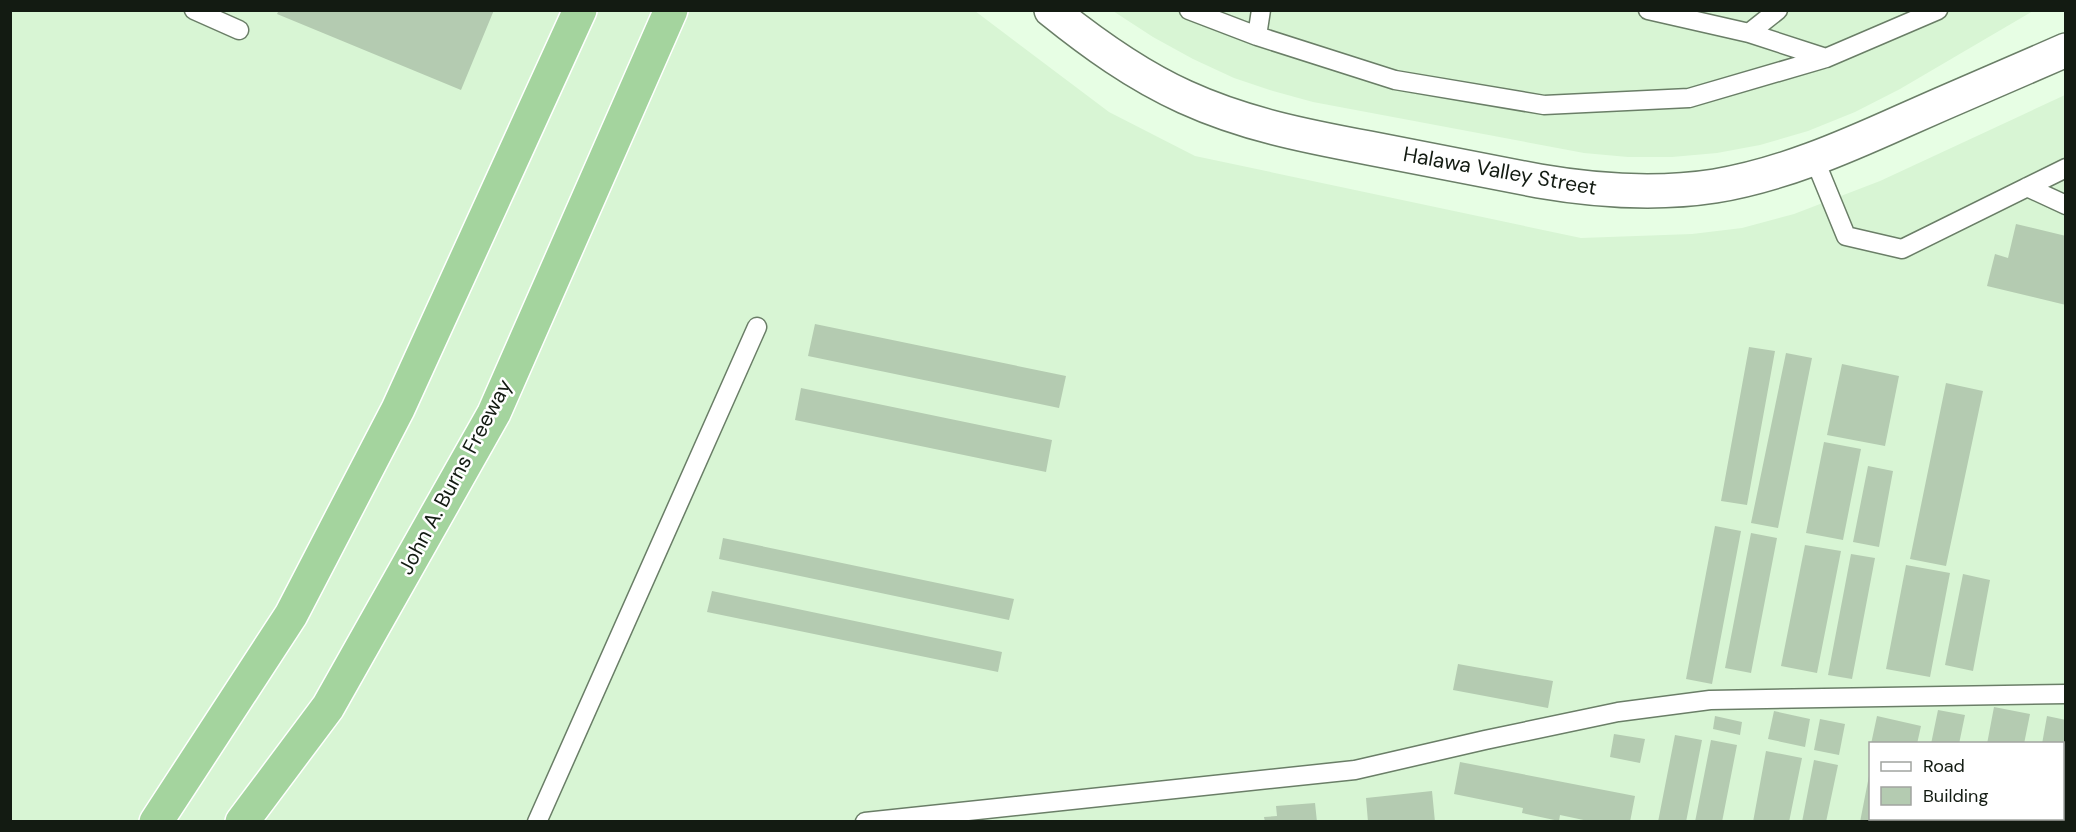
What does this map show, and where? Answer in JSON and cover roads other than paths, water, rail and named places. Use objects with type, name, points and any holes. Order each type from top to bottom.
[{"type":"highway","points":[[156,822],[291,615],[398,409],[580,10]]},
{"type":"highway","name":"John A. Burns Freeway","points":[[242,822],[328,707],[494,413],[671,10]]},
{"type":"street","name":"Halawa Valley Street","points":[[1051,10],[1083,36],[1136,70],[1184,97],[1236,118],[1315,138],[1539,182],[1620,190],[1672,190],[1715,186],[1763,175],[1864,138],[2066,50]]},
{"type":"lane","points":[[194,10],[239,30]]},
{"type":"lane","points":[[1189,10],[1257,36],[1395,80],[1544,105],[1689,98],[1826,58],[1938,10]]},
{"type":"lane","points":[[1257,36],[1261,10]]},
{"type":"lane","points":[[1648,10],[1749,33],[1826,58]]},
{"type":"lane","points":[[1749,33],[1778,10]]},
{"type":"lane","points":[[1814,158],[1846,236],[1902,249],[2066,168]]},
{"type":"lane","points":[[2027,187],[2066,205]]},
{"type":"lane","points":[[537,822],[757,327]]},
{"type":"lane","points":[[865,822],[1355,770],[1618,712],[1710,700],[2066,694]]}]
